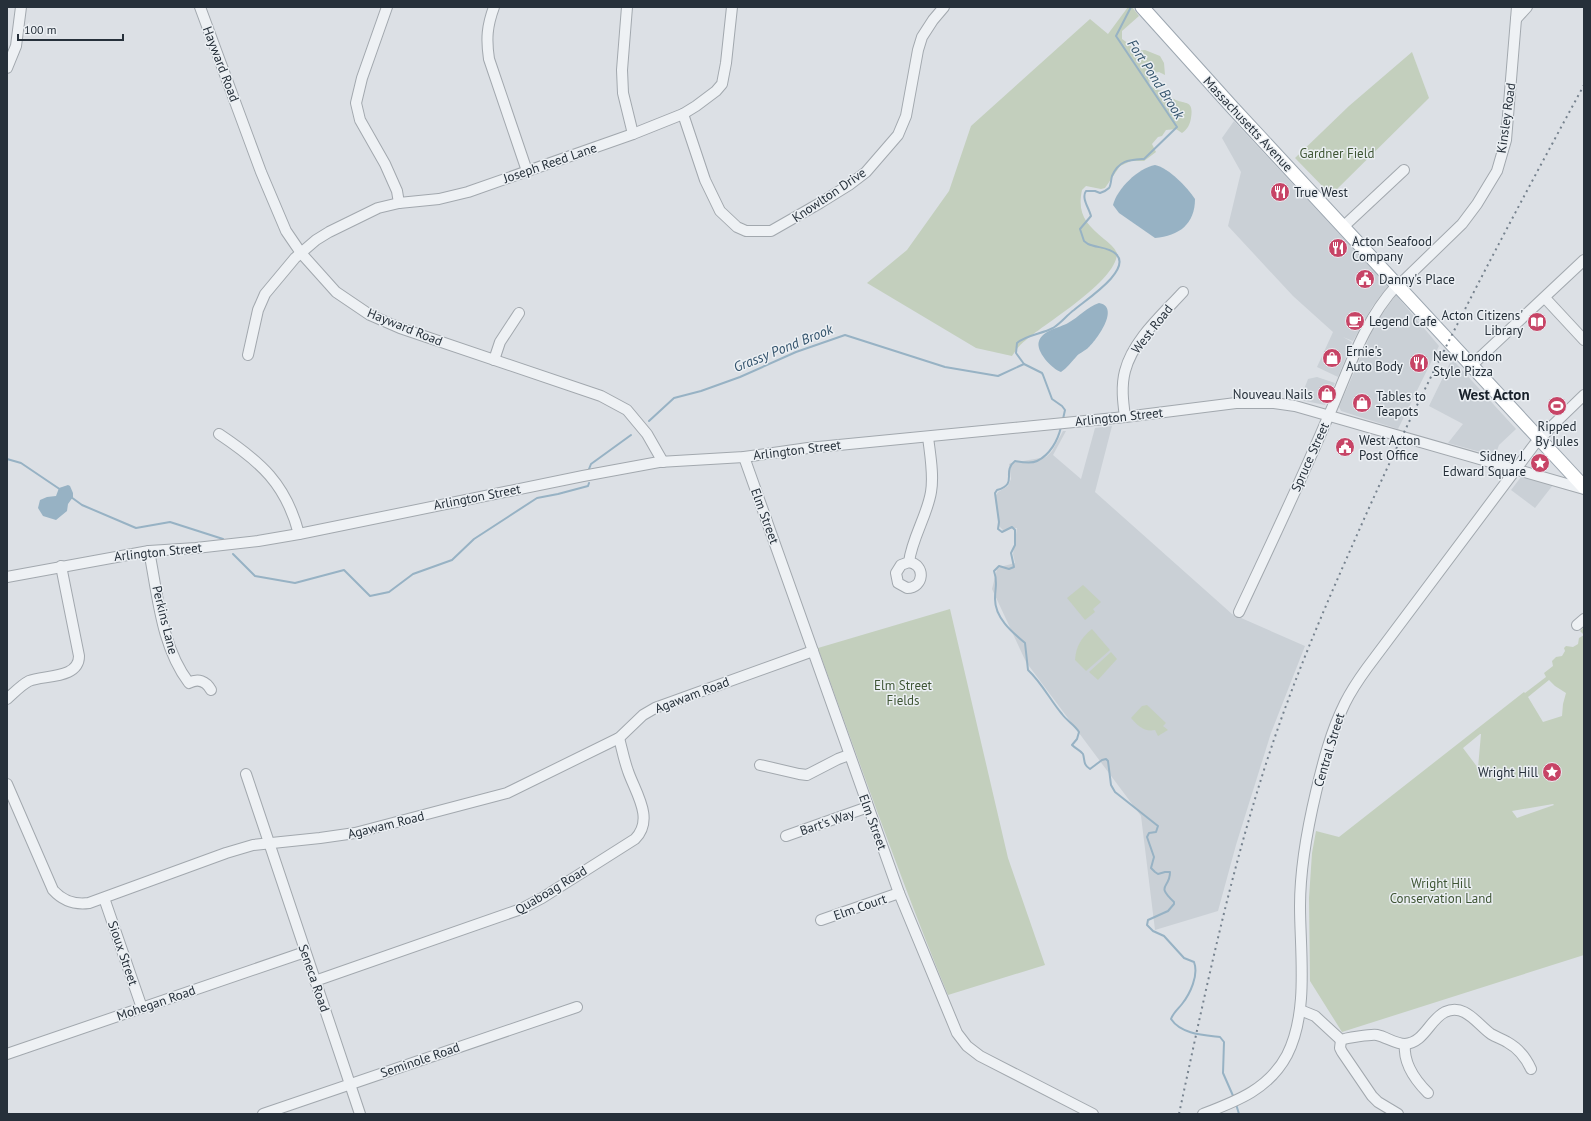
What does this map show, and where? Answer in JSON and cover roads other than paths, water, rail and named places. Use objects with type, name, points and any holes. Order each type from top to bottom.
[{"type":"main road","name":"Massachusetts Avenue","points":[[1142,7],[1584,488]]},
{"type":"street","points":[[7,68],[17,41],[21,7]]},
{"type":"street","name":"Hayward Road","points":[[200,7],[261,172],[286,231],[301,253],[336,292],[370,315],[411,332],[588,390],[601,396],[627,410],[647,434],[663,462]]},
{"type":"street","points":[[387,7],[362,78],[356,103],[360,120],[385,164],[397,191],[399,203]]},
{"type":"street","points":[[494,7],[488,28],[487,42],[489,59],[527,171]]},
{"type":"street","points":[[627,7],[622,70],[623,93],[634,134]]},
{"type":"street","name":"Joseph Reed Lane","points":[[248,355],[258,310],[265,294],[301,253],[329,232],[378,208],[399,203],[439,199],[468,192],[634,134],[683,114],[706,99],[722,84],[726,63],[732,7]]},
{"type":"street","name":"Knowlton Drive","points":[[683,114],[705,180],[720,211],[737,227],[746,231],[772,231],[849,185],[866,172],[898,135],[906,116],[918,50],[922,37],[944,7]]},
{"type":"street","name":"Kinsley Road","points":[[1398,285],[1462,224],[1477,204],[1497,171],[1506,140],[1517,7]]},
{"type":"street","points":[[1516,19],[1527,7]]},
{"type":"street","points":[[1343,227],[1404,170]]},
{"type":"street","points":[[1472,366],[1584,260]]},
{"type":"street","name":"Spruce Street","points":[[1239,612],[1330,414],[1366,329],[1379,307],[1398,285]]},
{"type":"street","name":"West Road","points":[[1125,417],[1123,386],[1125,371],[1131,354],[1142,338],[1183,292]]},
{"type":"street","points":[[1545,298],[1584,340]]},
{"type":"street","points":[[494,360],[500,342],[519,313]]},
{"type":"street","name":"Central Street","points":[[1203,1114],[1242,1098],[1266,1082],[1282,1062],[1293,1041],[1300,1010],[1300,905],[1302,862],[1318,781],[1328,746],[1345,702],[1360,678],[1516,469],[1540,439],[1584,395]]},
{"type":"street","name":"Arlington Street","points":[[7,577],[149,551],[258,541],[299,534],[583,476],[663,462],[744,457],[808,448],[1050,425],[1236,403],[1295,406],[1330,414],[1584,488]]},
{"type":"street","points":[[219,434],[254,460],[274,480],[290,506],[299,534]]},
{"type":"street","points":[[909,562],[914,540],[931,493],[932,481],[928,437]]},
{"type":"street","name":"Elm Street","points":[[744,457],[899,893],[950,1019],[964,1042],[971,1050],[986,1060],[1093,1114]]},
{"type":"street","name":"Perkins Lane","points":[[149,551],[165,634],[171,653],[189,683],[200,681],[208,685],[211,690]]},
{"type":"street","points":[[7,699],[28,682],[67,673],[78,663],[79,656],[61,566]]},
{"type":"street","name":"Agawam Road","points":[[7,784],[53,890],[62,899],[74,903],[89,903],[226,853],[253,845],[268,842],[320,838],[355,833],[496,796],[517,789],[619,738],[643,715],[655,708],[813,651]]},
{"type":"street","name":"Quaboag Road","points":[[315,981],[521,909],[542,898],[635,839],[640,834],[643,826],[643,812],[628,772],[619,738]]},
{"type":"street","points":[[760,766],[805,775],[814,772],[838,759],[850,755]]},
{"type":"street","name":"Seneca Road","points":[[246,774],[360,1114]]},
{"type":"street","name":"Bart's Way","points":[[786,836],[868,808]]},
{"type":"street","name":"Elm Court","points":[[821,920],[899,893]]},
{"type":"street","name":"Sioux Street","points":[[104,898],[142,1008]]},
{"type":"street","name":"Mohegan Road","points":[[7,1054],[305,952]]},
{"type":"street","name":"Seminole Road","points":[[264,1114],[577,1007]]},
{"type":"street","points":[[1300,1010],[1315,1016],[1341,1040]]},
{"type":"street","points":[[1341,1040],[1346,1037],[1373,1034],[1404,1044],[1416,1041],[1439,1016],[1445,1012],[1457,1010],[1465,1012],[1491,1034],[1513,1045],[1526,1060],[1531,1069]]},
{"type":"street","points":[[1341,1040],[1340,1048],[1342,1052],[1362,1079],[1372,1096],[1378,1102],[1398,1114]]},
{"type":"street","points":[[1404,1044],[1406,1059],[1412,1074],[1428,1093]]},
{"type":"water","points":[[1155,165],[1172,174],[1195,199],[1192,215],[1189,222],[1184,227],[1171,235],[1155,238],[1119,213],[1113,205],[1119,192],[1129,180],[1142,170]]},
{"type":"water","points":[[1099,303],[1105,306],[1108,311],[1105,324],[1101,332],[1092,344],[1077,356],[1065,369],[1061,372],[1057,370],[1049,364],[1039,350],[1038,345],[1041,337],[1044,334],[1068,323]]},
{"type":"water","points":[[68,485],[73,493],[73,497],[68,504],[67,511],[56,520],[43,516],[38,508],[40,500],[47,497],[56,496],[59,488]]},
{"type":"waterway","name":"Fort Pond Brook","points":[[1063,419],[1065,410],[1052,399],[1042,373],[1024,364],[1016,353],[1017,343],[1025,338],[1049,330],[1056,326],[1071,312],[1096,293],[1113,276],[1118,268],[1119,261],[1116,254],[1110,250],[1088,244],[1084,241],[1080,229],[1091,216],[1084,197],[1086,191],[1095,191],[1100,193],[1109,188],[1112,176],[1121,164],[1129,161],[1144,159],[1177,127],[1116,36],[1131,7]]},
{"type":"waterway","name":"Grassy Pond Brook","points":[[649,421],[674,398],[701,391],[740,377],[796,352],[845,335],[945,367],[998,376],[1024,364]]},
{"type":"waterway","name":"Fort Pond Brook","points":[[1061,427],[1056,442],[1050,451],[1035,462],[1015,461],[1009,469],[1009,481],[1004,487],[997,490],[995,493],[999,522],[998,529],[1002,532],[1012,527],[1015,530],[1015,545],[1011,553],[1014,567],[1009,569],[999,566],[994,571],[996,582],[996,606],[1005,624],[1025,643],[1028,670],[1038,680],[1058,709],[1079,732],[1077,739],[1072,745],[1081,751],[1086,766],[1090,769],[1102,760],[1106,759],[1108,761],[1111,785],[1115,792],[1158,826],[1156,832],[1149,833],[1147,837],[1154,857],[1151,868],[1158,874],[1170,872],[1164,889],[1174,904],[1168,911],[1148,920],[1147,925],[1153,931],[1164,936],[1184,958],[1194,962],[1195,967],[1195,978],[1191,990],[1171,1019],[1175,1024],[1186,1031],[1220,1037],[1224,1042],[1223,1073],[1234,1098]]},
{"type":"waterway","name":"Grassy Pond Brook","points":[[589,469],[591,464],[631,435]]},
{"type":"waterway","name":"Grassy Pond Brook","points":[[7,459],[21,463],[61,490]]},
{"type":"waterway","name":"Grassy Pond Brook","points":[[233,554],[255,576],[295,583],[344,570],[370,596],[389,592],[413,574],[452,560],[474,539],[537,498],[588,486],[589,483]]},
{"type":"waterway","name":"Grassy Pond Brook","points":[[71,497],[82,505],[136,528],[170,522],[223,539]]},
{"type":"waterway","name":"Fort Pond Brook","points":[[1236,1104],[1239,1114]]},
{"type":"railway","points":[[1179,1114],[1212,962],[1237,862],[1266,763],[1299,671],[1316,628],[1379,485],[1435,369],[1493,255],[1584,85]]},
{"type":"place","name":"True West","points":[[1280,192]]},
{"type":"place","name":"Acton Seafood Company","points":[[1338,248]]},
{"type":"place","name":"Danny's Place","points":[[1365,279]]},
{"type":"place","name":"Legend Cafe","points":[[1355,321]]},
{"type":"place","name":"Acton Citizens' Library","points":[[1537,322]]},
{"type":"place","name":"Ernie's Auto Body","points":[[1332,358]]},
{"type":"place","name":"New London Style Pizza","points":[[1419,363]]},
{"type":"place","name":"Nouveau Nails","points":[[1327,394]]},
{"type":"place","name":"Tables to Teapots","points":[[1362,403]]},
{"type":"place","name":"Ripped By Jules","points":[[1557,406]]},
{"type":"place","name":"West Acton Post Office","points":[[1345,447]]},
{"type":"place","name":"Sidney J. Edward Square","points":[[1540,463]]},
{"type":"place","name":"Wright Hill","points":[[1552,772]]},
{"type":"district","name":"West Acton","points":[[1494,394]]},
{"type":"park label","name":"Gardner Field","points":[[1337,153]]},
{"type":"park label","name":"Elm Street Fields","points":[[903,692]]},
{"type":"park label","name":"Wright Hill Conservation Land","points":[[1441,890]]}]
